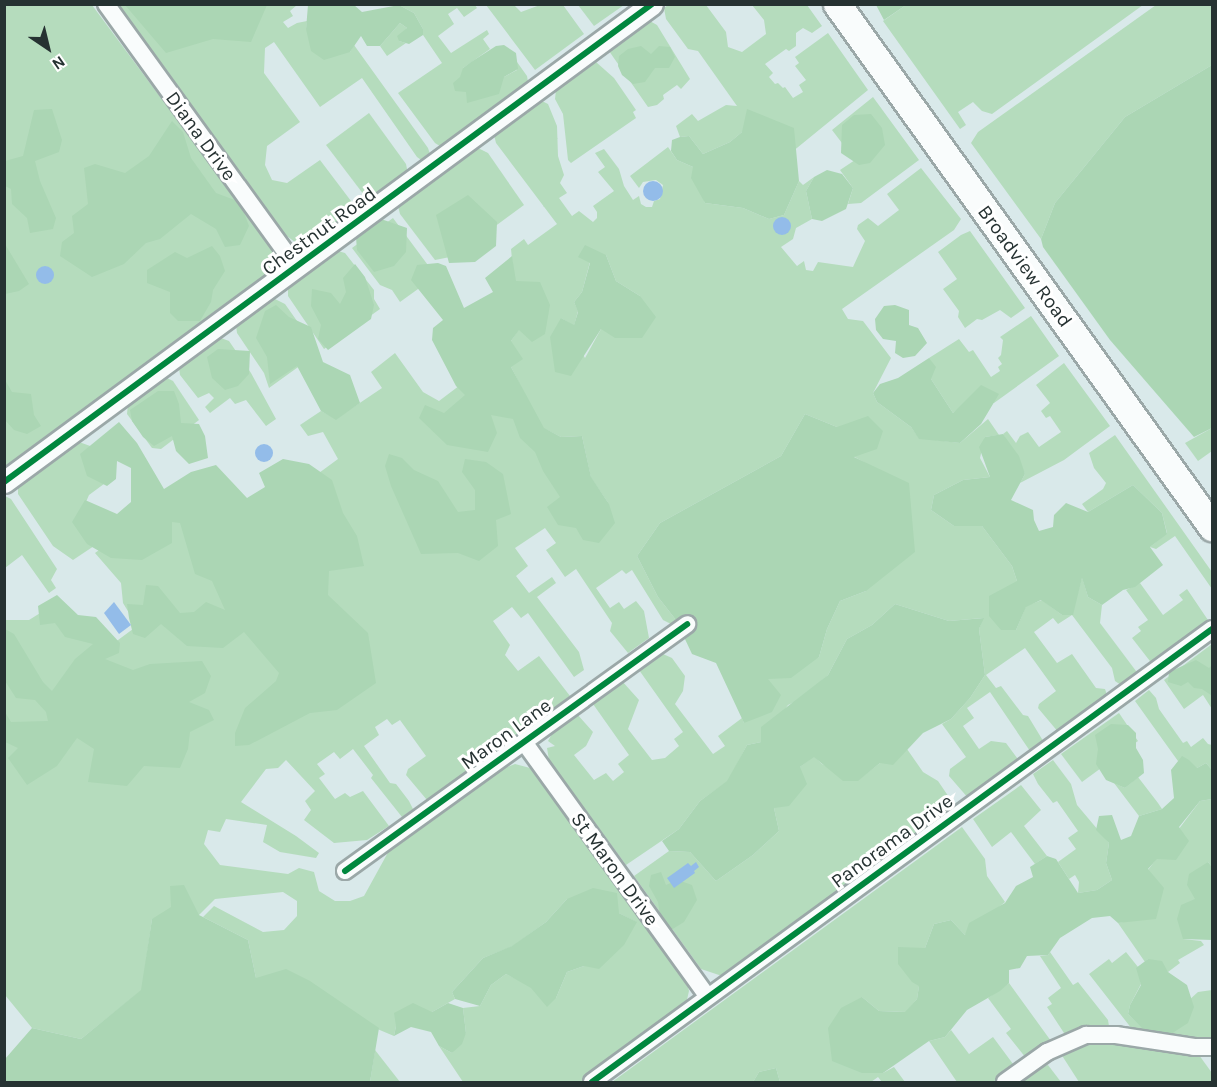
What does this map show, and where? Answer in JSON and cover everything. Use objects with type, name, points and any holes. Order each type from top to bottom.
[{"type":"main road","name":"Broadview Road","points":[[837,4],[1212,527]]},
{"type":"street","name":"Diana Drive","points":[[106,4],[297,268]]},
{"type":"street","name":"Chestnut Road","points":[[4,483],[652,4]]},
{"type":"street","name":"Maron Lane","points":[[345,871],[687,624]]},
{"type":"street","name":"Panorama Drive","points":[[592,1083],[707,996],[1212,629]]},
{"type":"street","name":"St Maron Drive","points":[[524,742],[707,996]]},
{"type":"street","points":[[1005,1083],[1047,1052],[1086,1035],[1116,1035],[1194,1047],[1212,1047]]},
{"type":"green space","points":[[5,5],[92,5],[273,249],[269,274],[5,467]]},
{"type":"green space","points":[[116,5],[297,5],[290,11],[293,16],[283,22],[288,28],[307,21],[306,29],[350,52],[354,45],[428,148],[431,157],[424,162],[417,157],[362,78],[320,107],[274,42],[265,48],[264,73],[300,122],[267,146],[265,165],[272,180],[287,183],[320,160],[351,201],[353,213],[317,240],[305,245],[295,242],[284,234]]},
{"type":"green space","points":[[125,5],[267,5],[251,42],[213,39],[166,53]]},
{"type":"green space","points":[[308,5],[354,5],[362,12],[399,5],[414,13],[423,29],[423,35],[409,44],[399,41],[397,36],[407,28],[400,23],[380,46],[367,46],[361,36],[350,52],[324,60],[311,51],[306,29]]},
{"type":"green space","points":[[399,5],[475,5],[477,8],[464,17],[457,8],[448,14],[454,24],[438,36],[451,53],[487,30],[489,34],[483,39],[490,49],[463,68],[504,77],[517,70],[517,62],[527,76],[529,87],[443,148],[435,143],[398,93],[442,63],[423,35],[423,29],[414,13]]},
{"type":"green space","points":[[486,5],[514,5],[521,12],[540,5],[563,5],[584,34],[535,70]]},
{"type":"green space","points":[[578,5],[624,5],[594,26]]},
{"type":"green space","points":[[668,5],[706,5],[726,32],[728,47],[742,52],[766,34],[764,20],[752,5],[807,5],[822,26],[812,33],[803,28],[796,33],[796,46],[789,51],[786,49],[765,64],[773,73],[769,77],[775,84],[778,83],[783,88],[785,87],[793,98],[803,92],[799,85],[806,80],[795,66],[799,63],[795,57],[828,33],[868,90],[792,152],[742,132],[730,142],[703,154],[689,136],[680,137],[676,126],[692,114],[698,121],[726,105],[737,106],[698,51],[688,49],[666,19],[664,8]]},
{"type":"green space","points":[[876,5],[906,5],[884,20]]},
{"type":"green space","points":[[906,5],[1143,5],[992,114],[982,111],[973,102],[958,112],[966,125],[960,129],[883,21]]},
{"type":"green space","points":[[1156,5],[1212,5],[1212,65],[1125,117],[1055,203],[1041,239],[971,143],[978,132]]},
{"type":"green space","points":[[648,20],[657,25],[690,79],[681,89],[677,85],[663,95],[664,99],[657,105],[648,107],[609,51]]},
{"type":"green space","points":[[400,23],[407,28],[399,41],[406,43],[387,56],[380,46]]},
{"type":"green space","points":[[504,45],[516,53],[518,69],[504,77],[499,94],[467,103],[466,92],[455,91],[453,83],[460,77],[463,68],[471,62],[496,46]]},
{"type":"green space","points":[[641,46],[651,54],[659,46],[670,47],[675,57],[669,68],[655,68],[645,82],[633,84],[622,75],[618,66],[619,56],[628,49]]},
{"type":"green space","points":[[596,62],[614,78],[636,110],[633,112],[636,118],[571,163],[568,160],[563,114],[555,99],[556,90]]},
{"type":"green space","points":[[1212,65],[1212,428],[1194,437],[1110,340],[1043,247],[1041,239],[1055,203],[1125,117]]},
{"type":"green space","points":[[873,97],[919,160],[861,203],[848,204],[853,188],[840,170],[855,160],[832,130]]},
{"type":"green space","points":[[542,101],[548,104],[557,126],[558,156],[564,175],[560,183],[567,193],[559,198],[572,216],[579,211],[593,222],[597,218],[597,212],[593,206],[614,191],[598,172],[605,167],[595,153],[604,149],[619,169],[624,186],[633,200],[639,196],[641,204],[646,207],[652,207],[654,201],[660,199],[663,185],[656,180],[643,182],[639,188],[630,176],[668,147],[677,160],[693,167],[705,203],[743,208],[769,219],[784,215],[799,181],[803,185],[814,177],[806,191],[812,219],[796,228],[793,239],[781,247],[797,266],[804,261],[806,270],[813,271],[818,262],[853,267],[865,241],[857,229],[858,225],[868,218],[878,226],[899,210],[887,194],[921,168],[961,219],[954,230],[842,309],[848,319],[863,321],[891,358],[873,393],[877,402],[911,427],[919,438],[960,443],[988,419],[999,435],[985,437],[980,458],[990,477],[963,480],[934,495],[931,510],[954,526],[982,526],[1012,566],[1017,581],[1016,630],[1026,606],[1042,600],[1062,615],[1072,615],[1058,624],[1053,618],[1034,632],[1057,663],[1072,654],[1096,688],[1105,689],[1108,698],[1059,733],[1038,708],[1039,704],[1056,691],[1025,648],[986,675],[996,688],[1001,686],[1023,715],[1028,716],[1045,744],[1032,754],[990,692],[967,708],[974,718],[963,726],[979,749],[991,741],[1006,743],[1020,762],[969,799],[949,776],[950,769],[966,757],[942,724],[951,719],[970,698],[985,675],[979,629],[983,618],[949,621],[895,604],[872,625],[847,639],[828,675],[801,699],[788,705],[761,742],[747,745],[728,781],[700,801],[679,829],[626,865],[549,760],[547,748],[555,746],[548,741],[553,732],[577,714],[593,732],[586,746],[574,755],[594,780],[606,773],[613,781],[624,772],[618,764],[629,755],[593,704],[622,681],[639,700],[628,729],[652,760],[665,758],[679,746],[674,739],[683,732],[639,670],[663,654],[672,658],[685,676],[683,691],[675,704],[713,754],[725,746],[718,736],[742,718],[744,723],[768,679],[819,657],[827,629],[840,601],[866,591],[869,465],[853,456],[837,427],[805,414],[781,456],[660,523],[637,556],[658,597],[676,620],[671,624],[663,620],[632,570],[626,574],[622,570],[596,588],[610,608],[619,602],[624,609],[636,601],[644,611],[649,638],[628,653],[610,631],[612,623],[576,569],[565,577],[546,550],[556,543],[545,528],[515,548],[528,566],[516,576],[529,593],[552,577],[556,583],[537,597],[579,652],[584,670],[574,677],[528,613],[521,618],[512,607],[493,621],[510,645],[505,655],[518,671],[539,656],[570,696],[427,800],[406,775],[408,769],[426,756],[400,720],[392,725],[387,719],[375,727],[379,735],[364,746],[390,783],[396,784],[409,801],[413,809],[402,817],[371,778],[373,775],[353,749],[340,759],[334,752],[317,764],[325,774],[319,778],[335,799],[345,793],[350,797],[363,791],[389,826],[367,840],[334,843],[304,820],[311,810],[305,801],[315,791],[286,760],[278,768],[266,769],[241,802],[319,853],[316,858],[280,852],[263,842],[267,825],[226,819],[220,832],[208,830],[204,844],[220,865],[288,874],[299,868],[314,872],[319,891],[335,901],[350,901],[364,896],[391,847],[497,771],[515,764],[530,768],[686,979],[689,991],[686,1004],[678,1012],[581,1082],[463,1082],[439,1046],[452,1053],[466,1033],[463,1008],[480,1006],[491,985],[506,974],[556,998],[567,972],[584,966],[636,922],[619,913],[567,899],[546,922],[513,946],[483,958],[452,992],[455,999],[432,1012],[396,1026],[394,1036],[256,978],[248,940],[203,917],[214,906],[263,932],[284,930],[297,916],[297,901],[283,892],[215,899],[199,915],[152,919],[142,990],[81,1039],[32,1028],[5,995],[4,620],[29,620],[53,605],[114,643],[137,626],[123,603],[121,583],[95,553],[167,501],[322,600],[308,481],[338,459],[323,432],[308,436],[300,425],[321,411],[336,419],[382,388],[371,372],[395,353],[423,392],[439,401],[496,358],[534,412],[511,367],[511,341],[519,329],[511,249],[524,239],[528,245],[557,224],[496,143],[494,135]],"holes":[[[606,255],[616,281],[640,296],[601,329],[585,358],[561,318],[574,326],[578,311],[574,302],[582,292],[590,262]],[[547,430],[561,437],[582,436],[591,478],[609,504]]]},
{"type":"green space","points":[[52,109],[62,140],[59,152],[35,161],[40,181],[56,218],[53,229],[30,233],[27,218],[12,204],[11,189],[5,186],[5,161],[23,156],[34,110]]},
{"type":"green space","points":[[747,109],[794,128],[799,181],[784,215],[769,219],[743,208],[705,203],[691,178],[693,167],[677,160],[671,151],[672,140],[680,137],[689,136],[703,154],[730,142],[742,132]]},
{"type":"green space","points":[[369,113],[406,164],[408,174],[372,200],[364,195],[326,145]]},
{"type":"green space","points":[[871,114],[882,128],[885,145],[870,163],[859,165],[841,153],[842,125],[854,115]]},
{"type":"green space","points":[[172,121],[183,132],[191,158],[216,193],[240,202],[249,226],[240,245],[225,247],[216,229],[191,214],[160,239],[146,243],[124,264],[92,277],[60,256],[62,242],[74,233],[72,216],[88,204],[84,168],[95,164],[125,173],[149,156]]},
{"type":"green space","points":[[478,148],[488,153],[524,205],[455,256],[435,260],[400,214],[398,206]]},
{"type":"green space","points":[[827,170],[842,174],[853,188],[846,209],[822,221],[812,219],[806,191],[814,177]]},
{"type":"green space","points":[[468,195],[497,222],[496,246],[475,262],[449,263],[436,215]]},
{"type":"green space","points":[[393,218],[436,276],[400,302],[392,290],[380,285],[352,248]]},
{"type":"green space","points":[[381,219],[407,228],[406,252],[394,266],[374,272],[357,250],[356,237]]},
{"type":"green space","points":[[970,231],[1025,308],[1011,318],[1000,310],[982,320],[977,319],[965,328],[958,317],[959,311],[943,289],[957,279],[938,252]]},
{"type":"green space","points":[[5,244],[29,284],[19,291],[5,294]]},
{"type":"green space","points":[[585,245],[606,255],[616,281],[640,296],[656,317],[642,338],[615,338],[601,329],[571,376],[555,372],[550,337],[561,318],[574,325],[578,312],[574,302],[582,292],[590,263],[578,257]]},
{"type":"green space","points":[[212,246],[220,256],[225,271],[213,290],[211,302],[200,321],[178,321],[170,313],[170,292],[147,283],[147,270],[175,252],[187,258]]},
{"type":"green space","points":[[338,251],[345,253],[374,290],[374,299],[380,309],[324,349],[288,296],[288,286]]},
{"type":"green space","points":[[512,256],[516,281],[540,282],[550,305],[545,334],[532,342],[519,330],[511,341],[523,359],[511,367],[544,428],[561,437],[582,436],[591,477],[609,504],[615,523],[599,543],[583,540],[576,528],[558,525],[547,507],[560,497],[543,471],[535,452],[520,438],[513,419],[491,415],[497,433],[488,452],[447,445],[419,418],[425,405],[444,413],[465,395],[456,386],[432,340],[433,328],[443,320],[411,280],[417,265],[438,263],[446,266],[464,308],[493,292],[485,278]]},
{"type":"green space","points":[[355,264],[365,277],[374,305],[371,319],[328,350],[318,339],[321,325],[311,306],[312,289],[331,293],[340,304],[346,292],[343,278]]},
{"type":"green space","points":[[273,298],[285,304],[319,352],[269,388],[264,373],[237,333],[236,325]]},
{"type":"green space","points":[[276,305],[289,317],[311,327],[323,362],[350,375],[360,403],[336,420],[321,411],[297,366],[270,384],[267,357],[256,338],[265,311]]},
{"type":"green space","points":[[895,305],[909,310],[909,325],[918,328],[927,343],[915,356],[903,358],[895,353],[896,341],[883,339],[876,330],[875,319],[884,306]]},
{"type":"green space","points":[[1031,316],[1059,356],[994,403],[964,404],[953,413],[931,379],[929,358],[959,339],[969,352],[973,350],[991,377],[1000,371],[998,367],[1002,364],[998,358],[1001,355],[1003,340],[1000,337]]},
{"type":"green space","points":[[221,338],[229,341],[251,373],[276,419],[266,426],[246,400],[235,404],[230,398],[210,413],[205,407],[214,398],[209,393],[198,398],[180,375],[179,368]]},
{"type":"green space","points":[[218,349],[250,351],[249,374],[238,386],[225,390],[212,378],[207,357]]},
{"type":"green space","points":[[929,358],[936,367],[931,379],[953,413],[981,385],[999,394],[981,424],[960,443],[919,439],[911,427],[877,402],[873,393],[880,384],[898,378]]},
{"type":"green space","points":[[1064,363],[1110,426],[1064,460],[1020,483],[1025,474],[1003,434],[1007,431],[1016,443],[1020,436],[1028,432],[1039,447],[1061,432],[1050,416],[1046,418],[1041,411],[1050,403],[1036,385]]},
{"type":"green space","points":[[165,377],[173,381],[199,420],[161,449],[152,448],[127,414],[128,404]]},
{"type":"green space","points":[[5,380],[12,392],[31,394],[34,415],[41,426],[27,434],[14,430],[5,420]]},
{"type":"green space","points":[[158,391],[174,391],[179,404],[181,423],[199,424],[205,436],[208,458],[189,464],[176,451],[172,436],[154,446],[143,437],[132,421],[130,410]]},
{"type":"green space","points":[[805,414],[837,427],[868,416],[883,431],[877,449],[854,457],[909,483],[915,552],[866,591],[840,601],[827,629],[819,657],[791,678],[768,679],[781,695],[772,712],[744,723],[716,663],[692,654],[676,620],[658,597],[637,556],[660,523],[781,456]]},
{"type":"green space","points":[[119,422],[137,443],[164,489],[191,472],[216,465],[247,498],[265,487],[259,473],[283,459],[309,464],[332,480],[343,513],[357,536],[364,566],[329,571],[328,595],[368,633],[376,683],[337,710],[310,713],[249,745],[235,746],[235,733],[245,708],[276,681],[279,673],[244,632],[223,648],[187,646],[161,624],[145,638],[133,634],[129,618],[127,604],[143,605],[146,585],[158,586],[180,613],[194,612],[206,602],[225,610],[212,581],[195,574],[180,523],[172,522],[172,543],[142,560],[111,558],[87,544],[72,522],[85,500],[117,514],[131,502],[131,468],[117,461],[116,479],[107,486],[87,476],[80,454]]},
{"type":"green space","points":[[1212,428],[1212,451],[1198,461],[1185,443]]},
{"type":"green space","points":[[1003,434],[1019,456],[1025,474],[1011,500],[1033,510],[1039,531],[1053,527],[1054,515],[1066,503],[1088,512],[1133,485],[1162,513],[1167,534],[1150,547],[1163,565],[1135,587],[1123,590],[1102,605],[1088,597],[1082,578],[1073,615],[1062,615],[1041,600],[1026,607],[1016,630],[1001,630],[989,616],[989,596],[1017,581],[1012,566],[982,526],[954,526],[931,510],[934,495],[963,480],[990,477],[979,447],[985,437]]},
{"type":"green space","points":[[1115,435],[1212,572],[1212,589],[1175,536],[1156,549],[1150,547],[1167,533],[1162,513],[1133,485],[1088,512],[1082,504],[1103,489],[1106,483],[1094,468],[1089,453]]},
{"type":"green space","points":[[79,442],[93,447],[112,478],[89,495],[79,518],[97,544],[73,560],[53,546],[18,494],[18,486]]},
{"type":"green space","points":[[389,454],[402,458],[414,470],[438,481],[458,512],[475,510],[475,490],[462,472],[465,459],[486,462],[503,474],[511,514],[496,520],[498,546],[479,561],[458,553],[421,554],[391,486],[385,466]]},
{"type":"green space","points":[[5,496],[11,499],[57,569],[51,580],[56,588],[49,593],[22,555],[5,568]]},
{"type":"green space","points":[[1082,577],[1088,597],[1102,605],[1100,623],[1139,675],[1124,687],[1115,681],[1112,668],[1072,615]]},
{"type":"green space","points":[[1140,583],[1163,615],[1183,600],[1179,595],[1187,589],[1210,623],[1153,665],[1132,638],[1141,631],[1138,627],[1148,620],[1126,590]]},
{"type":"green space","points":[[57,595],[78,615],[96,617],[120,643],[119,653],[105,659],[133,670],[150,664],[202,661],[211,676],[205,693],[189,702],[209,710],[214,720],[190,732],[188,749],[180,768],[144,766],[127,786],[88,782],[94,749],[77,738],[57,766],[27,785],[8,758],[18,748],[5,742],[5,712],[11,722],[48,721],[46,712],[35,700],[16,698],[5,681],[5,629],[14,634],[43,682],[52,691],[75,659],[93,644],[65,637],[55,623],[40,625],[38,606]]},
{"type":"green space","points":[[895,604],[949,621],[984,618],[979,629],[985,675],[970,698],[951,719],[923,733],[893,765],[880,763],[858,781],[843,781],[814,757],[800,767],[807,784],[789,806],[774,808],[779,831],[753,855],[716,881],[690,852],[669,851],[662,841],[679,829],[700,801],[727,781],[747,745],[761,742],[761,727],[828,675],[847,639],[872,625]]},
{"type":"green space","points":[[1212,644],[1212,709],[1203,695],[1184,709],[1164,680]]},
{"type":"green space","points":[[1196,660],[1209,668],[1212,665],[1211,695],[1202,689],[1194,688],[1188,682],[1181,686],[1168,682],[1169,672]]},
{"type":"green space","points":[[1149,690],[1156,698],[1159,709],[1183,743],[1187,741],[1191,747],[1203,738],[1212,745],[1212,770],[1206,763],[1197,768],[1183,768],[1135,701]]},
{"type":"green space","points":[[1119,713],[1138,741],[1082,782],[1061,754]]},
{"type":"green space","points":[[1111,724],[1128,725],[1136,733],[1136,748],[1143,760],[1144,773],[1125,788],[1106,780],[1096,764],[1098,749],[1095,735]]},
{"type":"green space","points":[[907,749],[923,772],[938,781],[957,809],[734,971],[722,976],[701,969],[634,876],[669,851],[690,852],[716,881],[753,855],[779,831],[774,808],[800,767],[814,756],[822,764],[857,781],[880,763]]},
{"type":"green space","points":[[1182,756],[1197,768],[1206,763],[1212,770],[1212,799],[1200,801],[1179,827],[1189,841],[1176,860],[1157,859],[1148,869],[1164,888],[1156,919],[1118,923],[1110,916],[1092,918],[1060,938],[1048,955],[1027,956],[1020,968],[1009,970],[1009,983],[1000,991],[967,1010],[945,1037],[929,1041],[883,1073],[862,1073],[832,1061],[828,1028],[841,1008],[862,997],[879,1011],[905,1012],[917,999],[919,986],[912,982],[898,964],[898,947],[925,948],[934,924],[951,920],[965,935],[969,923],[1005,903],[1016,886],[1033,877],[1030,867],[1047,856],[1056,859],[1078,893],[1097,890],[1112,880],[1106,863],[1109,843],[1096,830],[1099,816],[1112,815],[1121,840],[1131,836],[1139,816],[1162,809],[1174,798],[1171,770]]},
{"type":"green space","points":[[1053,760],[1071,784],[1077,805],[1109,843],[1106,863],[1112,880],[1097,890],[1078,893],[1079,882],[1075,875],[1069,879],[1058,862],[1076,849],[1068,838],[1078,831],[1057,801],[1053,803],[1038,784],[1033,774]]},
{"type":"green space","points":[[1138,777],[1162,809],[1139,816],[1114,783],[1125,788]]},
{"type":"green space","points":[[1021,785],[1041,810],[1024,826],[1047,856],[1035,864],[1011,832],[992,847],[973,819]]},
{"type":"green space","points":[[1212,799],[1212,867],[1208,862],[1183,939],[1201,941],[1204,945],[1178,960],[1180,963],[1168,972],[1148,959],[1145,962],[1118,923],[1140,919],[1148,870],[1200,801]]},
{"type":"green space","points":[[962,827],[985,859],[987,876],[1005,902],[965,935],[951,920],[934,924],[925,948],[917,999],[906,1012],[879,1011],[862,997],[883,1073],[894,1067],[905,1082],[882,1082],[878,1077],[871,1082],[780,1082],[776,1068],[759,1072],[753,1082],[612,1082]]},
{"type":"green space","points":[[1208,862],[1212,867],[1212,940],[1183,939],[1177,919],[1181,905],[1195,899],[1187,885],[1189,874]]},
{"type":"green space","points":[[661,872],[666,885],[678,880],[692,885],[697,900],[684,922],[671,930],[660,915],[658,902],[649,886],[651,875]]},
{"type":"green space","points":[[184,885],[199,915],[248,940],[256,978],[286,969],[310,981],[379,1028],[370,1082],[5,1082],[5,1059],[32,1028],[81,1039],[141,990],[152,919],[171,907],[170,886]]},
{"type":"green space","points":[[593,888],[617,893],[619,913],[637,922],[624,945],[599,969],[584,966],[567,972],[556,998],[547,1007],[531,988],[506,974],[491,985],[480,1006],[455,999],[452,992],[483,958],[512,946],[546,922],[567,899]]},
{"type":"green space","points":[[1050,952],[1073,985],[1078,982],[1108,1020],[1109,1026],[1068,1036],[1064,1033],[1047,1007],[1052,1004],[1048,998],[1061,988],[1040,956],[1048,955]]},
{"type":"green space","points":[[1126,952],[1138,967],[1141,984],[1128,1014],[1148,1033],[1132,1029],[1089,974],[1109,959],[1112,963]]},
{"type":"green space","points":[[1148,959],[1162,961],[1168,972],[1187,985],[1194,1007],[1188,1023],[1171,1034],[1151,1037],[1128,1014],[1130,1005],[1141,985],[1136,968]]},
{"type":"green space","points":[[1009,983],[1051,1041],[1051,1044],[1026,1058],[1006,1033],[1011,1029],[988,998]]},
{"type":"green space","points":[[1212,990],[1212,1039],[1161,1035],[1198,992]]},
{"type":"green space","points":[[413,1003],[432,1012],[448,1003],[463,1008],[466,1033],[462,1044],[452,1053],[439,1046],[431,1032],[411,1027],[394,1036],[396,1026],[394,1013]]},
{"type":"green space","points":[[951,1030],[969,1054],[993,1037],[1013,1064],[1013,1068],[993,1082],[957,1082],[929,1041],[945,1037]]},
{"type":"green space","points":[[1098,1042],[1199,1055],[1212,1073],[1212,1082],[1079,1082],[1061,1054],[1072,1048]]},
{"type":"green space","points":[[375,1050],[400,1082],[370,1082]]},
{"type":"green space","points":[[1048,1065],[1061,1082],[1016,1082],[1038,1068]]},
{"type":"green space","points":[[776,1068],[780,1082],[753,1082],[759,1072]]},
{"type":"water","points":[[653,181],[660,184],[663,191],[660,198],[653,201],[646,198],[643,191],[646,184]]},
{"type":"water","points":[[782,217],[788,220],[791,226],[788,232],[782,235],[776,232],[773,226],[776,220]]},
{"type":"water","points":[[41,266],[49,266],[54,271],[52,282],[41,284],[36,279],[36,271]]},
{"type":"water","points":[[264,444],[270,447],[273,453],[270,459],[264,462],[258,459],[255,453],[258,447]]},
{"type":"water","points":[[114,602],[131,625],[119,634],[104,613]]},
{"type":"water","points":[[696,862],[699,867],[694,871],[695,873],[674,888],[667,878],[688,863],[691,866]]},
{"type":"cycle path","points":[[4,482],[652,4]]},
{"type":"cycle path","points":[[345,871],[687,624]]},
{"type":"cycle path","points":[[592,1082],[1212,629]]}]
